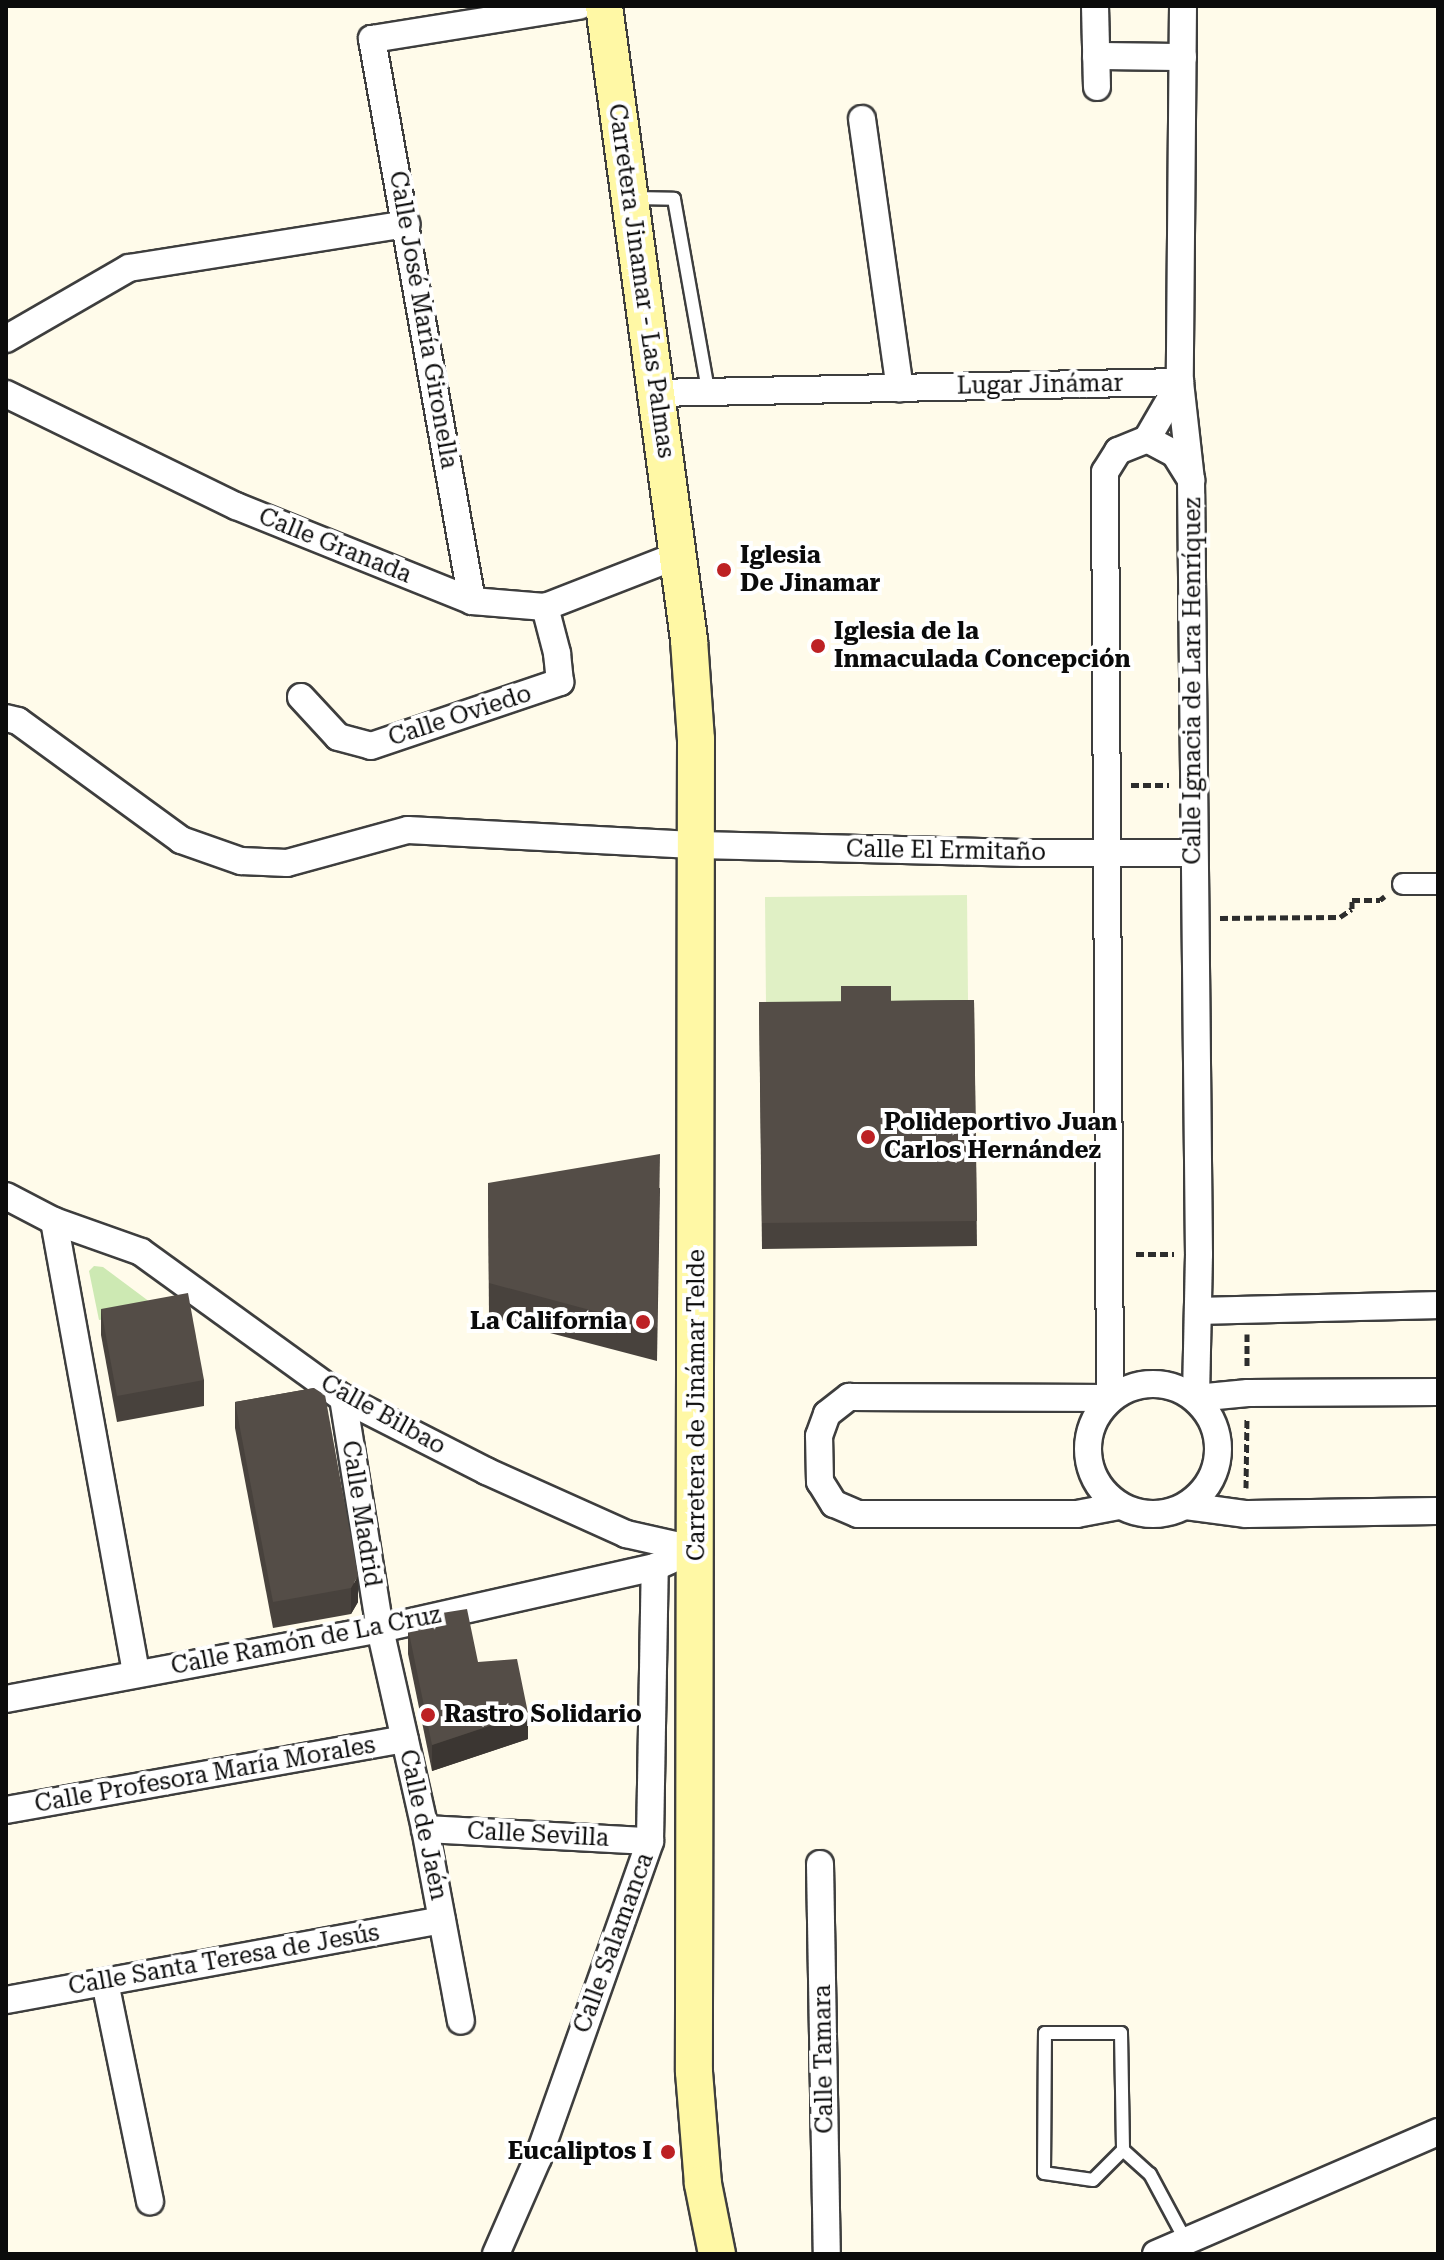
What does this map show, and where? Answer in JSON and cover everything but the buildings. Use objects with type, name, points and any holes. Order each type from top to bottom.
[{"type":"main road","name":"Carretera Jinamar - Las Palmas","points":[[604,6],[676,556]]},
{"type":"main road","name":"Carretera de Jinámar Telde","points":[[676,556],[691,669],[698,845],[694,2072],[703,2184],[717,2254]]},
{"type":"street","points":[[513,12],[579,6]]},
{"type":"street","points":[[1095,6],[1097,87]]},
{"type":"street","points":[[1183,6],[1180,382],[1191,480]]},
{"type":"street","name":"Calle José María Gironella","points":[[472,601],[372,39],[513,12]]},
{"type":"street","points":[[1096,56],[1183,57]]},
{"type":"street","points":[[862,119],[900,388]]},
{"type":"street","points":[[6,339],[129,268],[407,224]]},
{"type":"street","points":[[1110,1398],[1105,472],[1118,451],[1147,439],[1180,382]]},
{"type":"street","name":"Lugar Jinámar","points":[[655,393],[1180,382]]},
{"type":"street","name":"Calle Granada","points":[[6,394],[236,506],[472,601],[545,607],[676,556]]},
{"type":"street","name":"Calle Ignacia de Lara Henríquez","points":[[1147,439],[1175,454],[1191,480],[1199,1254],[1196,1398]]},
{"type":"street","name":"Calle Oviedo","points":[[301,697],[338,737],[371,746],[560,682],[557,653],[545,607]]},
{"type":"street","name":"Calle El Ermitaño","points":[[6,718],[18,721],[181,840],[241,861],[287,863],[408,830],[698,845],[1194,853]]},
{"type":"street","points":[[1403,884],[1438,884]]},
{"type":"street","name":"Calle Bilbao","points":[[6,1196],[54,1221],[141,1252],[343,1398],[486,1471],[626,1534],[697,1550]]},
{"type":"street","points":[[54,1221],[136,1674]]},
{"type":"street","points":[[1199,1311],[1438,1305]]},
{"type":"street","points":[[1119,1506],[1097,1484],[1086,1455],[1091,1424],[1110,1398],[1137,1384],[1169,1384],[1196,1398],[1215,1424],[1219,1455],[1209,1484],[1186,1506]]},
{"type":"street","points":[[1196,1398],[1248,1393],[1438,1392]]},
{"type":"street","points":[[1110,1398],[849,1397],[827,1414],[819,1436],[820,1482],[834,1504],[858,1514],[1077,1514],[1119,1506],[1152,1514],[1186,1506],[1246,1514],[1438,1511]]},
{"type":"street","name":"Calle Madrid","points":[[343,1398],[380,1629]]},
{"type":"street","name":"Calle Ramón de La Cruz","points":[[6,1699],[380,1629],[655,1567],[697,1550]]},
{"type":"street","name":"Calle Salamanca","points":[[496,2254],[538,2158],[650,1841],[655,1567]]},
{"type":"street","name":"Calle de Jaén","points":[[380,1629],[425,1829],[461,2021]]},
{"type":"street","name":"Calle Profesora María Morales","points":[[6,1810],[405,1739]]},
{"type":"street","name":"Calle Sevilla","points":[[425,1829],[650,1841]]},
{"type":"street","name":"Calle Tamara","points":[[820,1864],[827,2254]]},
{"type":"street","name":"Calle Santa Teresa de Jesús","points":[[6,2000],[442,1920]]},
{"type":"street","points":[[105,1982],[150,2201]]},
{"type":"street","points":[[1156,2254],[1189,2248],[1438,2132]]},
{"type":"lane","points":[[629,198],[674,199],[708,390]]},
{"type":"lane","points":[[1123,2150],[1093,2180],[1044,2173],[1045,2033],[1121,2033],[1123,2150],[1150,2174],[1189,2248]]},
{"type":"path","points":[[1106,785],[1194,785]]},
{"type":"path","points":[[1195,919],[1340,917],[1352,909],[1352,900],[1380,900],[1403,884]]},
{"type":"path","points":[[1110,1254],[1199,1254]]},
{"type":"green space","points":[[967,895],[968,1002],[766,1004],[765,897]]},
{"type":"green space","points":[[94,1266],[103,1267],[162,1311],[99,1320],[89,1271]]},
{"type":"place","name":"Iglesia De Jinamar","points":[[724,570]]},
{"type":"place","name":"Iglesia de la Inmaculada Concepción","points":[[818,646]]},
{"type":"place","name":"Polideportivo Juan Carlos Hernández","points":[[868,1137]]},
{"type":"place","name":"La California","points":[[643,1322]]},
{"type":"place","name":"Rastro Solidario","points":[[428,1715]]},
{"type":"place","name":"Eucaliptos I","points":[[668,2152]]}]
